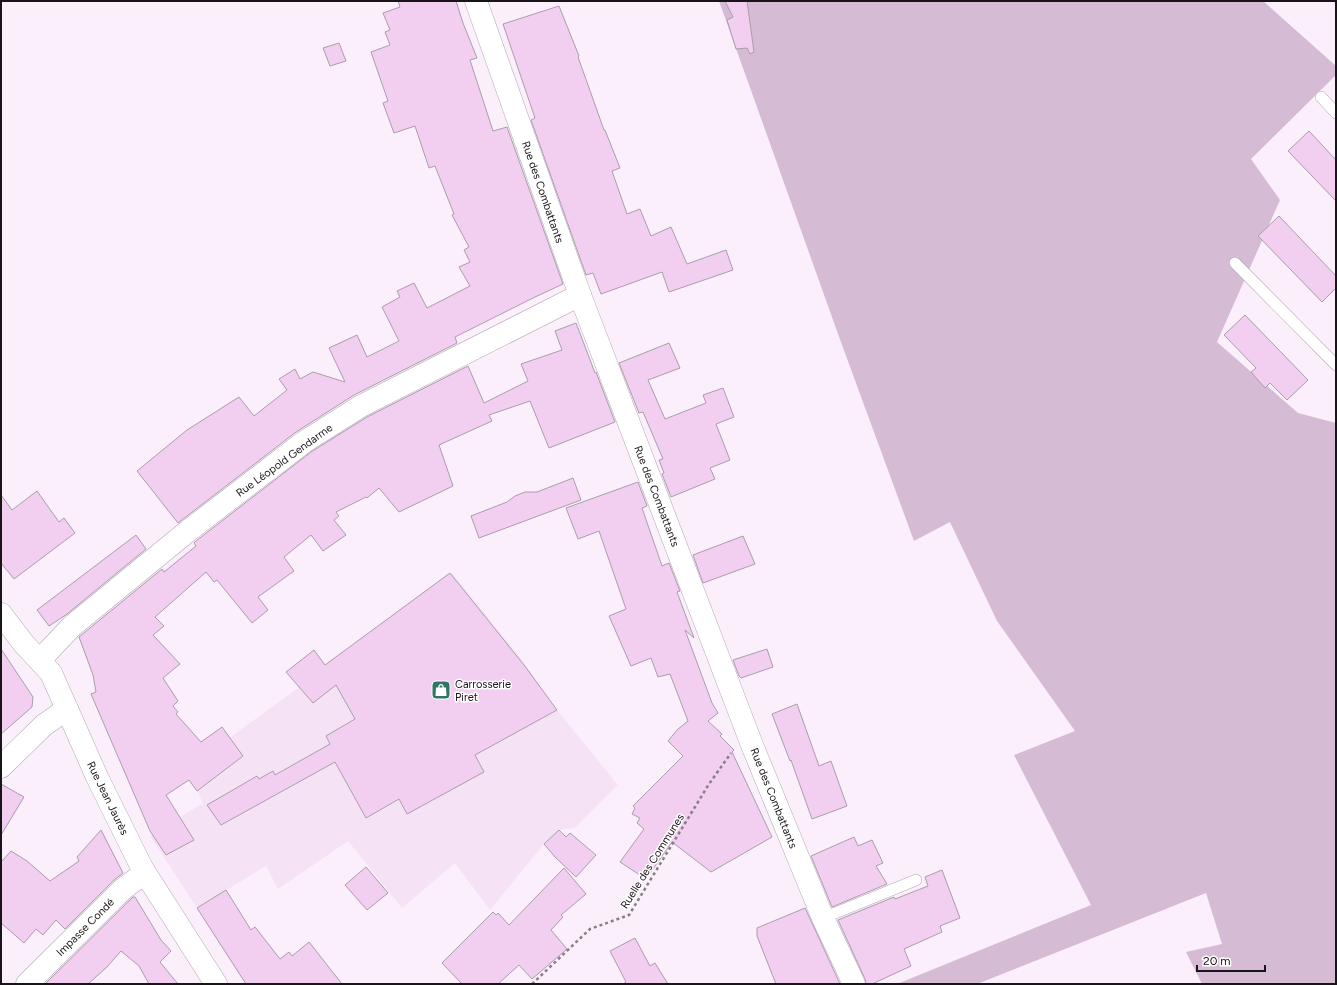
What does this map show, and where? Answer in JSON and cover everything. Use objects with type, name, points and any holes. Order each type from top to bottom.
[{"type":"street","name":"Rue des Combattants","points":[[476,1],[580,296],[752,745],[823,918],[854,984]]},
{"type":"street","name":"Rue Léopold Gendarme","points":[[40,660],[72,626],[188,531],[304,442],[361,406],[580,296]]},
{"type":"street","name":"Rue Jean Jaurès","points":[[1,614],[19,638],[51,673],[97,777],[146,875],[216,984]]},
{"type":"street","points":[[1,767],[44,725],[67,709]]},
{"type":"street","name":"Impasse Condé","points":[[27,984],[123,889],[135,880],[146,875]]},
{"type":"lane","points":[[1321,96],[1336,113]]},
{"type":"lane","points":[[1235,263],[1336,365]]},
{"type":"lane","points":[[823,918],[916,880]]},
{"type":"path","name":"Ruelle des Communes","points":[[532,984],[590,930],[629,915],[709,784],[730,754],[752,745]]},
{"type":"shaded area","points":[[719,1],[1263,1],[1336,66],[1336,75],[1251,159],[1280,200],[1217,342],[1298,413],[1336,423],[1336,984],[1202,984],[1186,952],[1222,944],[1206,893],[977,984],[897,984],[1091,905],[1014,755],[1075,731],[997,621],[950,522],[914,541]]},
{"type":"shaded area","points":[[450,573],[452,573],[522,660],[557,710],[618,785],[575,828],[560,830],[544,844],[490,910],[455,863],[402,908],[348,841],[278,889],[266,866],[197,908],[150,836],[203,803],[189,771],[218,746],[323,670]]},
{"type":"building","points":[[398,1],[456,1],[477,58],[470,60],[493,131],[507,127],[563,284],[455,337],[457,343],[354,395],[296,432],[178,523],[137,471],[187,430],[239,397],[254,416],[287,390],[279,379],[295,369],[300,379],[313,372],[345,382],[329,348],[357,335],[367,357],[399,341],[382,307],[400,297],[397,291],[414,283],[427,308],[470,286],[459,267],[470,262],[464,250],[469,247],[452,215],[454,214],[435,166],[429,168],[415,126],[394,133],[383,103],[388,101],[371,52],[390,45],[385,32],[390,30],[383,13],[400,7]]},
{"type":"building","points":[[725,1],[747,1],[754,52],[750,54],[747,48],[736,49],[727,20],[733,17]]},
{"type":"building","points":[[559,6],[579,56],[578,57],[604,130],[620,168],[612,171],[627,214],[640,209],[651,236],[671,227],[687,264],[726,250],[733,270],[669,292],[662,272],[601,294],[593,273],[586,275],[531,120],[535,118],[503,24]]},
{"type":"building","points":[[339,43],[346,61],[330,66],[323,48]]},
{"type":"building","points":[[1309,131],[1336,160],[1336,201],[1288,151]]},
{"type":"building","points":[[1279,216],[1336,276],[1336,288],[1322,302],[1258,236]]},
{"type":"building","points":[[1245,315],[1308,380],[1287,400],[1270,383],[1265,388],[1251,372],[1256,368],[1224,335]]},
{"type":"building","points":[[576,323],[615,422],[549,448],[530,401],[489,415],[492,421],[439,445],[453,486],[399,512],[379,488],[367,498],[366,497],[336,512],[339,516],[334,520],[346,535],[323,551],[311,535],[284,557],[294,571],[258,597],[268,610],[252,623],[217,580],[214,582],[206,572],[155,617],[164,626],[153,635],[180,664],[163,678],[178,701],[173,706],[178,712],[176,714],[201,742],[222,727],[243,756],[197,791],[189,780],[166,795],[194,840],[166,855],[150,831],[91,694],[96,692],[93,675],[79,637],[162,569],[164,572],[196,546],[194,543],[196,541],[311,452],[367,417],[468,366],[484,403],[528,381],[521,364],[562,350],[555,331]]},
{"type":"building","points":[[669,343],[680,368],[648,380],[665,419],[706,403],[703,395],[723,388],[734,417],[716,424],[730,460],[710,468],[715,479],[671,497],[662,474],[664,473],[659,460],[663,459],[643,412],[639,413],[619,363]]},
{"type":"building","points":[[573,478],[581,500],[479,538],[471,516],[507,502],[515,496],[525,492],[537,492]]},
{"type":"building","points":[[638,482],[647,506],[642,508],[662,566],[669,563],[680,591],[677,592],[694,638],[685,630],[712,703],[718,713],[708,721],[722,734],[720,736],[734,750],[732,752],[772,837],[711,872],[672,842],[646,879],[620,862],[644,829],[637,823],[640,818],[632,814],[635,808],[633,806],[683,756],[668,741],[678,729],[688,721],[670,674],[658,677],[651,658],[631,666],[609,616],[626,609],[599,531],[578,539],[566,508]]},
{"type":"building","points":[[37,491],[59,522],[64,518],[75,533],[14,579],[1,563],[1,495],[12,510]]},
{"type":"building","points":[[136,535],[146,549],[67,614],[49,626],[37,610]]},
{"type":"building","points":[[743,536],[755,564],[703,583],[693,555]]},
{"type":"building","name":"Carrosserie Piret","points":[[450,573],[524,665],[557,710],[475,755],[484,772],[407,814],[399,799],[366,818],[335,762],[221,825],[207,805],[257,776],[259,779],[273,771],[275,775],[330,744],[326,736],[355,719],[336,685],[313,703],[286,672],[314,650],[325,665]]},
{"type":"building","points":[[1,649],[33,697],[32,707],[1,734]]},
{"type":"building","points":[[767,649],[773,667],[741,678],[733,660]]},
{"type":"building","points":[[797,704],[819,766],[831,761],[847,806],[812,819],[791,760],[790,761],[772,714]]},
{"type":"building","points":[[1,784],[24,797],[1,835]]},
{"type":"building","points":[[101,830],[123,873],[114,880],[65,929],[56,920],[43,935],[36,929],[24,943],[1,923],[1,862],[11,851],[27,861],[50,881],[79,861],[77,857]]},
{"type":"building","points":[[559,830],[566,837],[570,833],[596,855],[576,877],[544,844]]},
{"type":"building","points":[[854,837],[858,846],[872,840],[883,863],[876,866],[887,884],[832,907],[811,856]]},
{"type":"building","points":[[366,867],[388,893],[367,910],[345,885]]},
{"type":"building","points":[[564,868],[586,894],[561,915],[563,917],[551,930],[567,949],[532,979],[519,965],[498,984],[462,984],[442,963],[493,912],[496,915],[498,913],[509,925]]},
{"type":"building","points":[[942,870],[960,918],[940,926],[942,932],[904,949],[911,966],[872,984],[866,984],[838,920],[894,897],[895,899],[928,886],[925,877]]},
{"type":"building","points":[[226,890],[251,930],[255,927],[280,959],[289,952],[292,956],[309,942],[342,984],[246,984],[197,908]]},
{"type":"building","points":[[133,897],[135,897],[161,940],[171,951],[160,962],[178,984],[149,984],[139,966],[121,951],[107,967],[88,984],[45,984]]},
{"type":"building","points":[[805,908],[840,984],[776,984],[757,936],[757,928]]},
{"type":"building","points":[[635,938],[650,966],[655,963],[668,984],[623,984],[626,982],[610,951]]},
{"type":"place","name":"Carrosserie Piret","points":[[441,690]]}]
